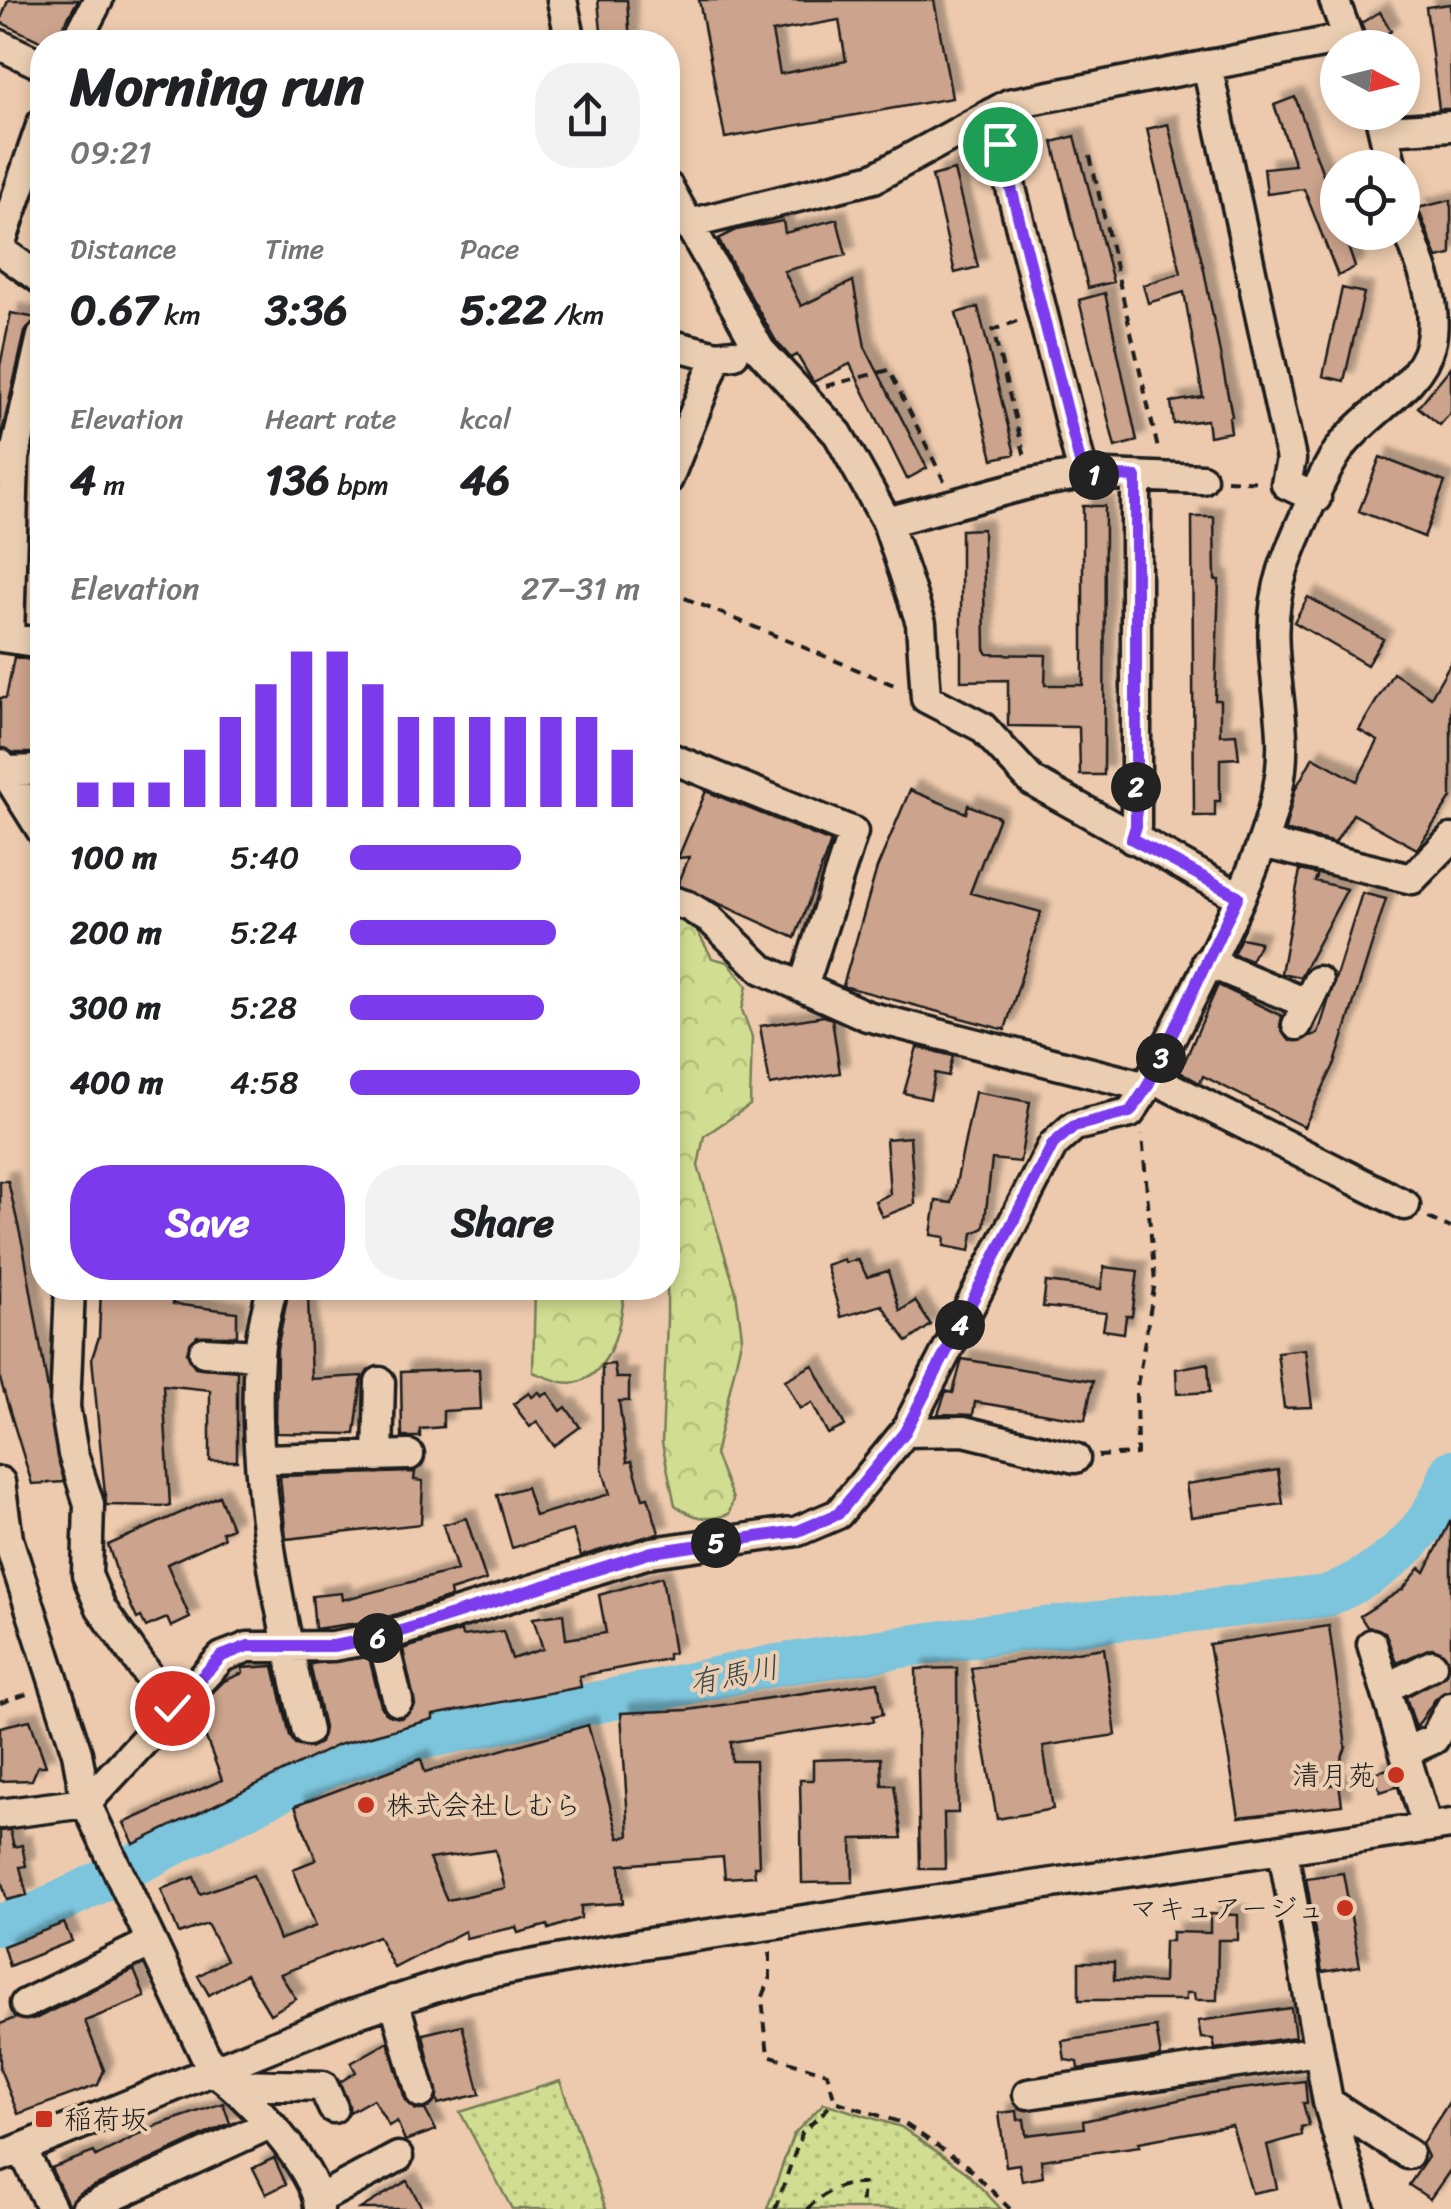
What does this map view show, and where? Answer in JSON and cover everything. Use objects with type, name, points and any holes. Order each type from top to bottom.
[{"type":"street","points":[[82,30],[98,0]]},
{"type":"street","points":[[562,0],[569,30]]},
{"type":"street","points":[[1334,0],[1345,30]]},
{"type":"street","points":[[0,45],[30,60]]},
{"type":"street","points":[[689,224],[874,178],[1009,104],[1207,65],[1320,48]]},
{"type":"street","points":[[1207,65],[1291,459],[1286,484],[1316,498]]},
{"type":"street","points":[[992,112],[1083,474]]},
{"type":"street","points":[[1420,124],[1451,126]]},
{"type":"street","points":[[30,159],[0,248],[30,271]]},
{"type":"street","points":[[680,208],[760,350],[838,434],[888,522],[921,623],[926,698],[982,727],[1032,781],[1238,896]]},
{"type":"street","points":[[0,1814],[86,1803],[222,1656],[248,1646],[288,1648],[382,1637],[652,1552],[798,1531],[838,1514],[865,1487],[905,1432],[1053,1144],[1074,1126],[1130,1112],[1146,1088],[1262,843],[1278,786],[1282,736],[1270,643],[1284,569],[1341,447],[1441,347],[1414,250]]},
{"type":"street","points":[[680,347],[716,356],[760,350]]},
{"type":"street","points":[[680,448],[716,356]]},
{"type":"street","points":[[30,388],[14,458],[4,637],[30,642]]},
{"type":"street","points":[[888,522],[1032,483],[1083,474],[1202,479]]},
{"type":"street","points":[[1132,839],[1136,826],[1136,477]]},
{"type":"street","points":[[680,762],[852,832],[803,988]]},
{"type":"street","points":[[3,768],[30,769]]},
{"type":"street","points":[[3,768],[30,812]]},
{"type":"street","points":[[1262,843],[1412,879],[1451,839]]},
{"type":"street","points":[[680,904],[688,906],[762,969],[867,1016],[1146,1088],[1416,1211]]},
{"type":"street","points":[[1207,962],[1307,1003]]},
{"type":"street","points":[[69,1300],[65,1407],[73,1454],[89,1504],[87,1575],[101,1608],[172,1708]]},
{"type":"street","points":[[270,1300],[259,1354],[262,1459],[288,1648],[307,1731]]},
{"type":"street","points":[[204,1352],[259,1354]]},
{"type":"street","points":[[378,1457],[380,1382]]},
{"type":"street","points":[[905,1432],[964,1431],[1074,1458]]},
{"type":"street","points":[[262,1459],[409,1455]]},
{"type":"street","points":[[0,1482],[4,1535],[77,1753],[86,1803],[150,1943],[223,2077],[313,2180],[319,2204],[398,2158]]},
{"type":"street","points":[[382,1637],[398,1701]]},
{"type":"street","points":[[52,2209],[11,2153],[223,2077],[394,2000],[467,1977],[642,1944],[1439,1826],[1405,1752],[1372,1644]]},
{"type":"street","points":[[1386,1688],[1432,1665]]},
{"type":"street","points":[[1405,1752],[1434,1739],[1451,1707]]},
{"type":"street","points":[[1283,1851],[1328,2102],[1360,2209]]},
{"type":"street","points":[[25,2004],[150,1943]]},
{"type":"street","points":[[394,2000],[422,2093]]},
{"type":"street","points":[[1028,2094],[1319,2050]]},
{"type":"street","points":[[223,2077],[323,2086],[333,2108]]},
{"type":"street","points":[[1328,2102],[1408,2154]]},
{"type":"street","points":[[86,2209],[268,2125]]},
{"type":"path","points":[[1090,156],[1164,478]]},
{"type":"path","points":[[1032,483],[993,330],[1041,313]]},
{"type":"path","points":[[804,398],[836,381],[889,370],[955,504]]},
{"type":"path","points":[[1202,479],[1286,484]]},
{"type":"path","points":[[680,596],[926,698]]},
{"type":"path","points":[[1074,1458],[1137,1454],[1136,1392],[1155,1282],[1146,1088]]},
{"type":"path","points":[[1416,1211],[1451,1228]]},
{"type":"path","points":[[0,1703],[27,1694]]},
{"type":"path","points":[[770,1979],[762,1999],[768,2055],[827,2073],[835,2102]]},
{"type":"path","points":[[774,2209],[802,2133],[835,2102]]},
{"type":"path","points":[[835,2102],[905,2124],[967,2166],[1010,2209]]},
{"type":"path","points":[[807,2209],[835,2186],[862,2184],[862,2209]]},
{"type":"green space","points":[[680,920],[694,925],[712,958],[728,962],[747,986],[742,1010],[752,1037],[750,1105],[704,1136],[698,1166],[736,1292],[742,1336],[715,1455],[733,1499],[729,1514],[714,1518],[694,1516],[675,1505],[662,1443],[667,1300],[680,1300]]},
{"type":"green space","points":[[535,1300],[623,1300],[609,1354],[592,1374],[575,1383],[533,1372]]},
{"type":"green space","points":[[560,2081],[606,2209],[512,2209],[460,2112]]},
{"type":"green space","points":[[824,2103],[901,2127],[966,2172],[1001,2209],[767,2209],[793,2135]]},
{"type":"building","points":[[8,0],[78,0],[61,30],[30,30],[30,36],[0,22]]},
{"type":"building","points":[[598,0],[627,0],[629,30],[601,30]]},
{"type":"building","points":[[699,0],[934,0],[952,98],[725,138]],"holes":[[[839,20],[846,61],[780,74],[772,32]]]},
{"type":"building","points":[[1450,4],[1451,109],[1439,109],[1426,7]]},
{"type":"building","points":[[1380,12],[1390,30],[1364,30],[1361,23]]},
{"type":"building","points":[[1295,97],[1320,166],[1320,230],[1304,189],[1267,194],[1264,168],[1295,165],[1274,105]]},
{"type":"building","points":[[1168,124],[1204,270],[1232,416],[1231,432],[1209,436],[1207,420],[1174,424],[1171,402],[1203,397],[1184,292],[1148,303],[1143,285],[1181,273],[1147,129]]},
{"type":"building","points":[[1075,136],[1113,282],[1088,288],[1053,142]]},
{"type":"building","points":[[954,170],[978,267],[955,273],[932,176]]},
{"type":"building","points":[[1451,200],[1451,255],[1437,258],[1420,208]]},
{"type":"building","points":[[837,219],[846,255],[784,271],[801,306],[853,281],[865,347],[927,468],[907,479],[850,364],[813,382],[797,355],[791,358],[776,341],[718,239],[736,230],[783,221],[785,233]]},
{"type":"building","points":[[1328,250],[1349,250],[1355,267],[1338,276]]},
{"type":"building","points":[[1342,288],[1364,293],[1344,381],[1323,376]]},
{"type":"building","points":[[1105,293],[1137,441],[1115,447],[1079,300]]},
{"type":"building","points":[[978,307],[1015,454],[993,459],[956,313]]},
{"type":"building","points":[[11,313],[30,317],[0,441],[0,366]]},
{"type":"building","points":[[1451,367],[1451,412],[1440,425],[1418,407]]},
{"type":"building","points":[[1380,457],[1445,482],[1424,537],[1359,511]]},
{"type":"building","points":[[1083,506],[1105,506],[1104,775],[1080,775],[1079,727],[1008,726],[1008,680],[961,681],[961,530],[983,529],[988,654],[1046,655],[1045,685],[1083,685]]},
{"type":"building","points":[[1192,517],[1214,517],[1215,580],[1219,580],[1215,700],[1220,700],[1220,735],[1236,734],[1239,758],[1220,759],[1220,801],[1215,801],[1215,816],[1194,816]]},
{"type":"building","points":[[1308,597],[1383,639],[1367,665],[1294,622]]},
{"type":"building","points":[[14,657],[30,660],[30,753],[14,753],[0,747],[0,698],[6,698]]},
{"type":"building","points":[[1451,662],[1451,798],[1417,849],[1353,814],[1335,843],[1285,830],[1295,790],[1313,757],[1357,781],[1378,741],[1359,730],[1393,673],[1431,697]]},
{"type":"building","points":[[910,790],[966,813],[968,805],[999,817],[970,893],[1041,912],[1005,1030],[843,986],[877,868]]},
{"type":"building","points":[[706,791],[831,842],[795,938],[680,886],[689,857],[680,858]]},
{"type":"building","points":[[1300,870],[1318,874],[1315,881],[1347,889],[1300,977],[1281,973]]},
{"type":"building","points":[[1362,893],[1386,899],[1335,1063],[1304,1127],[1203,1076],[1200,1083],[1180,1072],[1218,985],[1282,1016],[1280,1027],[1290,1041],[1318,1034]]},
{"type":"building","points":[[1241,938],[1260,942],[1251,961],[1233,954]]},
{"type":"building","points":[[824,1016],[832,1019],[840,1073],[770,1085],[760,1026]]},
{"type":"building","points":[[917,1047],[953,1056],[948,1076],[935,1073],[930,1099],[904,1093]]},
{"type":"building","points":[[975,1092],[1030,1102],[1020,1162],[992,1159],[984,1228],[973,1233],[970,1251],[944,1246],[945,1237],[931,1235],[936,1201],[952,1203]]},
{"type":"building","points":[[910,1137],[915,1204],[882,1217],[875,1201],[890,1194],[886,1139]]},
{"type":"building","points":[[0,1181],[8,1181],[64,1482],[32,1484],[0,1379]]},
{"type":"building","points":[[844,1259],[845,1263],[858,1259],[867,1277],[888,1271],[900,1311],[915,1301],[931,1325],[907,1342],[882,1305],[841,1317],[826,1265]]},
{"type":"building","points":[[1104,1267],[1138,1271],[1132,1316],[1126,1316],[1124,1333],[1103,1330],[1106,1313],[1043,1307],[1046,1282],[1101,1289]]},
{"type":"building","points":[[101,1300],[173,1300],[173,1304],[237,1312],[237,1336],[197,1336],[187,1352],[195,1367],[237,1371],[237,1461],[210,1461],[210,1390],[163,1385],[170,1506],[106,1505],[92,1358],[99,1337]]},
{"type":"building","points":[[287,1300],[308,1300],[311,1379],[362,1376],[355,1434],[276,1433],[277,1349]]},
{"type":"building","points":[[1305,1349],[1312,1407],[1284,1408],[1277,1352]]},
{"type":"building","points":[[962,1359],[1093,1381],[1085,1420],[975,1402],[973,1415],[938,1414],[946,1391],[953,1393]]},
{"type":"building","points":[[1208,1363],[1210,1392],[1177,1394],[1176,1369]]},
{"type":"building","points":[[614,1364],[616,1378],[629,1378],[629,1401],[619,1401],[627,1462],[632,1461],[659,1533],[581,1556],[573,1530],[512,1548],[497,1495],[526,1487],[535,1516],[610,1494],[602,1468],[602,1365]]},
{"type":"building","points":[[813,1365],[845,1426],[828,1434],[812,1403],[800,1409],[785,1380]]},
{"type":"building","points":[[479,1369],[481,1409],[443,1411],[443,1427],[420,1429],[420,1437],[402,1437],[401,1372]]},
{"type":"building","points":[[539,1392],[542,1396],[548,1393],[561,1411],[566,1407],[580,1427],[554,1446],[537,1421],[530,1427],[513,1404],[529,1393],[532,1397]]},
{"type":"building","points":[[1278,1470],[1283,1504],[1191,1517],[1186,1484]]},
{"type":"building","points":[[415,1472],[414,1480],[423,1481],[421,1524],[286,1539],[280,1476]]},
{"type":"building","points":[[219,1496],[232,1528],[222,1532],[224,1538],[167,1564],[190,1618],[171,1627],[167,1618],[146,1627],[141,1617],[137,1619],[108,1545]]},
{"type":"building","points":[[466,1518],[486,1580],[450,1591],[451,1597],[378,1620],[315,1629],[312,1596],[341,1593],[342,1600],[457,1570],[443,1525]]},
{"type":"building","points":[[1451,1520],[1451,1690],[1436,1698],[1416,1728],[1406,1697],[1446,1675],[1448,1658],[1432,1648],[1396,1663],[1385,1632],[1367,1627],[1360,1616],[1403,1589],[1420,1568],[1425,1572]]},
{"type":"building","points":[[662,1577],[674,1653],[668,1654],[668,1659],[579,1676],[581,1687],[433,1715],[433,1719],[338,1745],[134,1844],[124,1823],[222,1780],[200,1722],[212,1717],[207,1705],[212,1703],[209,1696],[224,1681],[243,1673],[242,1668],[274,1666],[290,1736],[295,1744],[310,1748],[320,1743],[324,1728],[310,1664],[369,1657],[381,1706],[386,1714],[401,1718],[415,1705],[403,1649],[461,1631],[462,1636],[503,1631],[512,1659],[543,1649],[533,1618],[563,1614],[566,1639],[606,1633],[599,1595]]},
{"type":"building","points":[[1329,1626],[1346,1747],[1331,1785],[1339,1783],[1342,1805],[1239,1817],[1209,1644]]},
{"type":"building","points":[[1104,1648],[1116,1735],[1043,1746],[1053,1809],[997,1819],[971,1668]]},
{"type":"building","points":[[957,1668],[958,1813],[944,1813],[945,1869],[920,1869],[916,1669]]},
{"type":"building","points":[[878,1682],[883,1714],[873,1716],[874,1721],[731,1742],[732,1761],[755,1761],[759,1866],[754,1866],[755,1876],[725,1878],[723,1857],[620,1865],[623,1903],[581,1906],[581,1918],[549,1929],[548,1925],[518,1933],[516,1927],[466,1938],[465,1931],[394,1968],[378,1936],[280,1974],[296,1999],[270,2014],[246,1974],[209,1995],[198,1976],[226,1960],[207,1924],[179,1934],[161,1889],[194,1877],[200,1894],[253,1875],[279,1940],[316,1926],[293,1869],[316,1860],[295,1806],[421,1759],[425,1772],[588,1725],[619,1838],[629,1836],[621,1713],[688,1710]],"holes":[[[495,1850],[505,1888],[447,1900],[429,1859]]]},
{"type":"building","points":[[30,1720],[46,1766],[38,1766],[32,1780],[0,1781],[0,1727]]},
{"type":"building","points":[[881,1758],[882,1785],[894,1785],[902,1838],[852,1839],[853,1882],[802,1883],[800,1780],[813,1780],[813,1760]]},
{"type":"building","points":[[1391,1768],[1397,1787],[1380,1792],[1374,1773]]},
{"type":"building","points":[[10,1830],[14,1847],[22,1845],[26,1866],[20,1867],[27,1895],[7,1900],[0,1876],[0,1831]]},
{"type":"building","points":[[1343,1873],[1360,1966],[1322,1972],[1306,1878]]},
{"type":"building","points":[[1210,1914],[1238,1915],[1238,1940],[1218,1940],[1217,2000],[1195,2000],[1194,1993],[1186,1993],[1186,2000],[1079,2000],[1079,1962],[1114,1962],[1114,1980],[1163,1983],[1164,1941],[1172,1941],[1172,1932],[1210,1933]]},
{"type":"building","points":[[64,1923],[72,1941],[9,1966],[3,1946]]},
{"type":"building","points":[[134,1970],[145,1997],[85,2021],[104,2070],[98,2085],[18,2114],[0,2069],[0,2024],[15,2018],[33,2020]]},
{"type":"building","points":[[1291,2008],[1295,2037],[1215,2049],[1213,2039],[1201,2038],[1198,2021]]},
{"type":"building","points":[[462,2025],[480,2094],[438,2104],[423,2034]]},
{"type":"building","points":[[1156,2027],[1161,2057],[1079,2069],[1078,2062],[1065,2060],[1062,2041]]},
{"type":"building","points":[[388,2042],[405,2099],[416,2110],[425,2110],[436,2130],[405,2141],[397,2121],[389,2126],[373,2099],[350,2112],[340,2082],[356,2072],[351,2063]]},
{"type":"building","points":[[1305,2081],[1307,2103],[1303,2103],[1309,2125],[1301,2127],[1302,2135],[1267,2145],[1277,2188],[1252,2193],[1232,2125],[1139,2142],[1140,2146],[1041,2160],[1043,2177],[1022,2181],[1019,2164],[1006,2166],[999,2113],[1017,2111],[1018,2120],[1024,2119],[1026,2135],[1084,2128],[1083,2121],[1210,2093]]},
{"type":"building","points":[[1451,2099],[1451,2169],[1430,2199],[1409,2185],[1428,2157],[1422,2144]]},
{"type":"building","points":[[223,2103],[230,2123],[79,2193],[69,2206],[51,2168],[94,2152],[96,2156],[158,2125]]},
{"type":"building","points":[[274,2158],[286,2184],[266,2194],[253,2168]]},
{"type":"building","points":[[407,2181],[423,2209],[360,2209],[390,2191]]},
{"type":"waterway","name":"有馬川","points":[[0,1925],[40,1912],[330,1766],[406,1742],[777,1665],[993,1634],[1326,1596],[1368,1575],[1404,1548],[1431,1514],[1451,1471]]},
{"type":"place","name":"清月苑","points":[[1396,1775]]},
{"type":"place","name":"株式会社しむら","points":[[366,1805]]},
{"type":"place","name":"マキュアージュ","points":[[1345,1908]]},
{"type":"place","name":"稲荷坂","points":[[44,2119]]},
{"type":"route","points":[[172,1708],[222,1656],[248,1646],[333,1646],[382,1637],[652,1552],[798,1531],[838,1514],[865,1487],[905,1432],[1053,1144],[1074,1126],[1130,1112],[1147,1087],[1238,896],[1132,839],[1136,826],[1136,477],[1083,474],[1000,144]]}]
